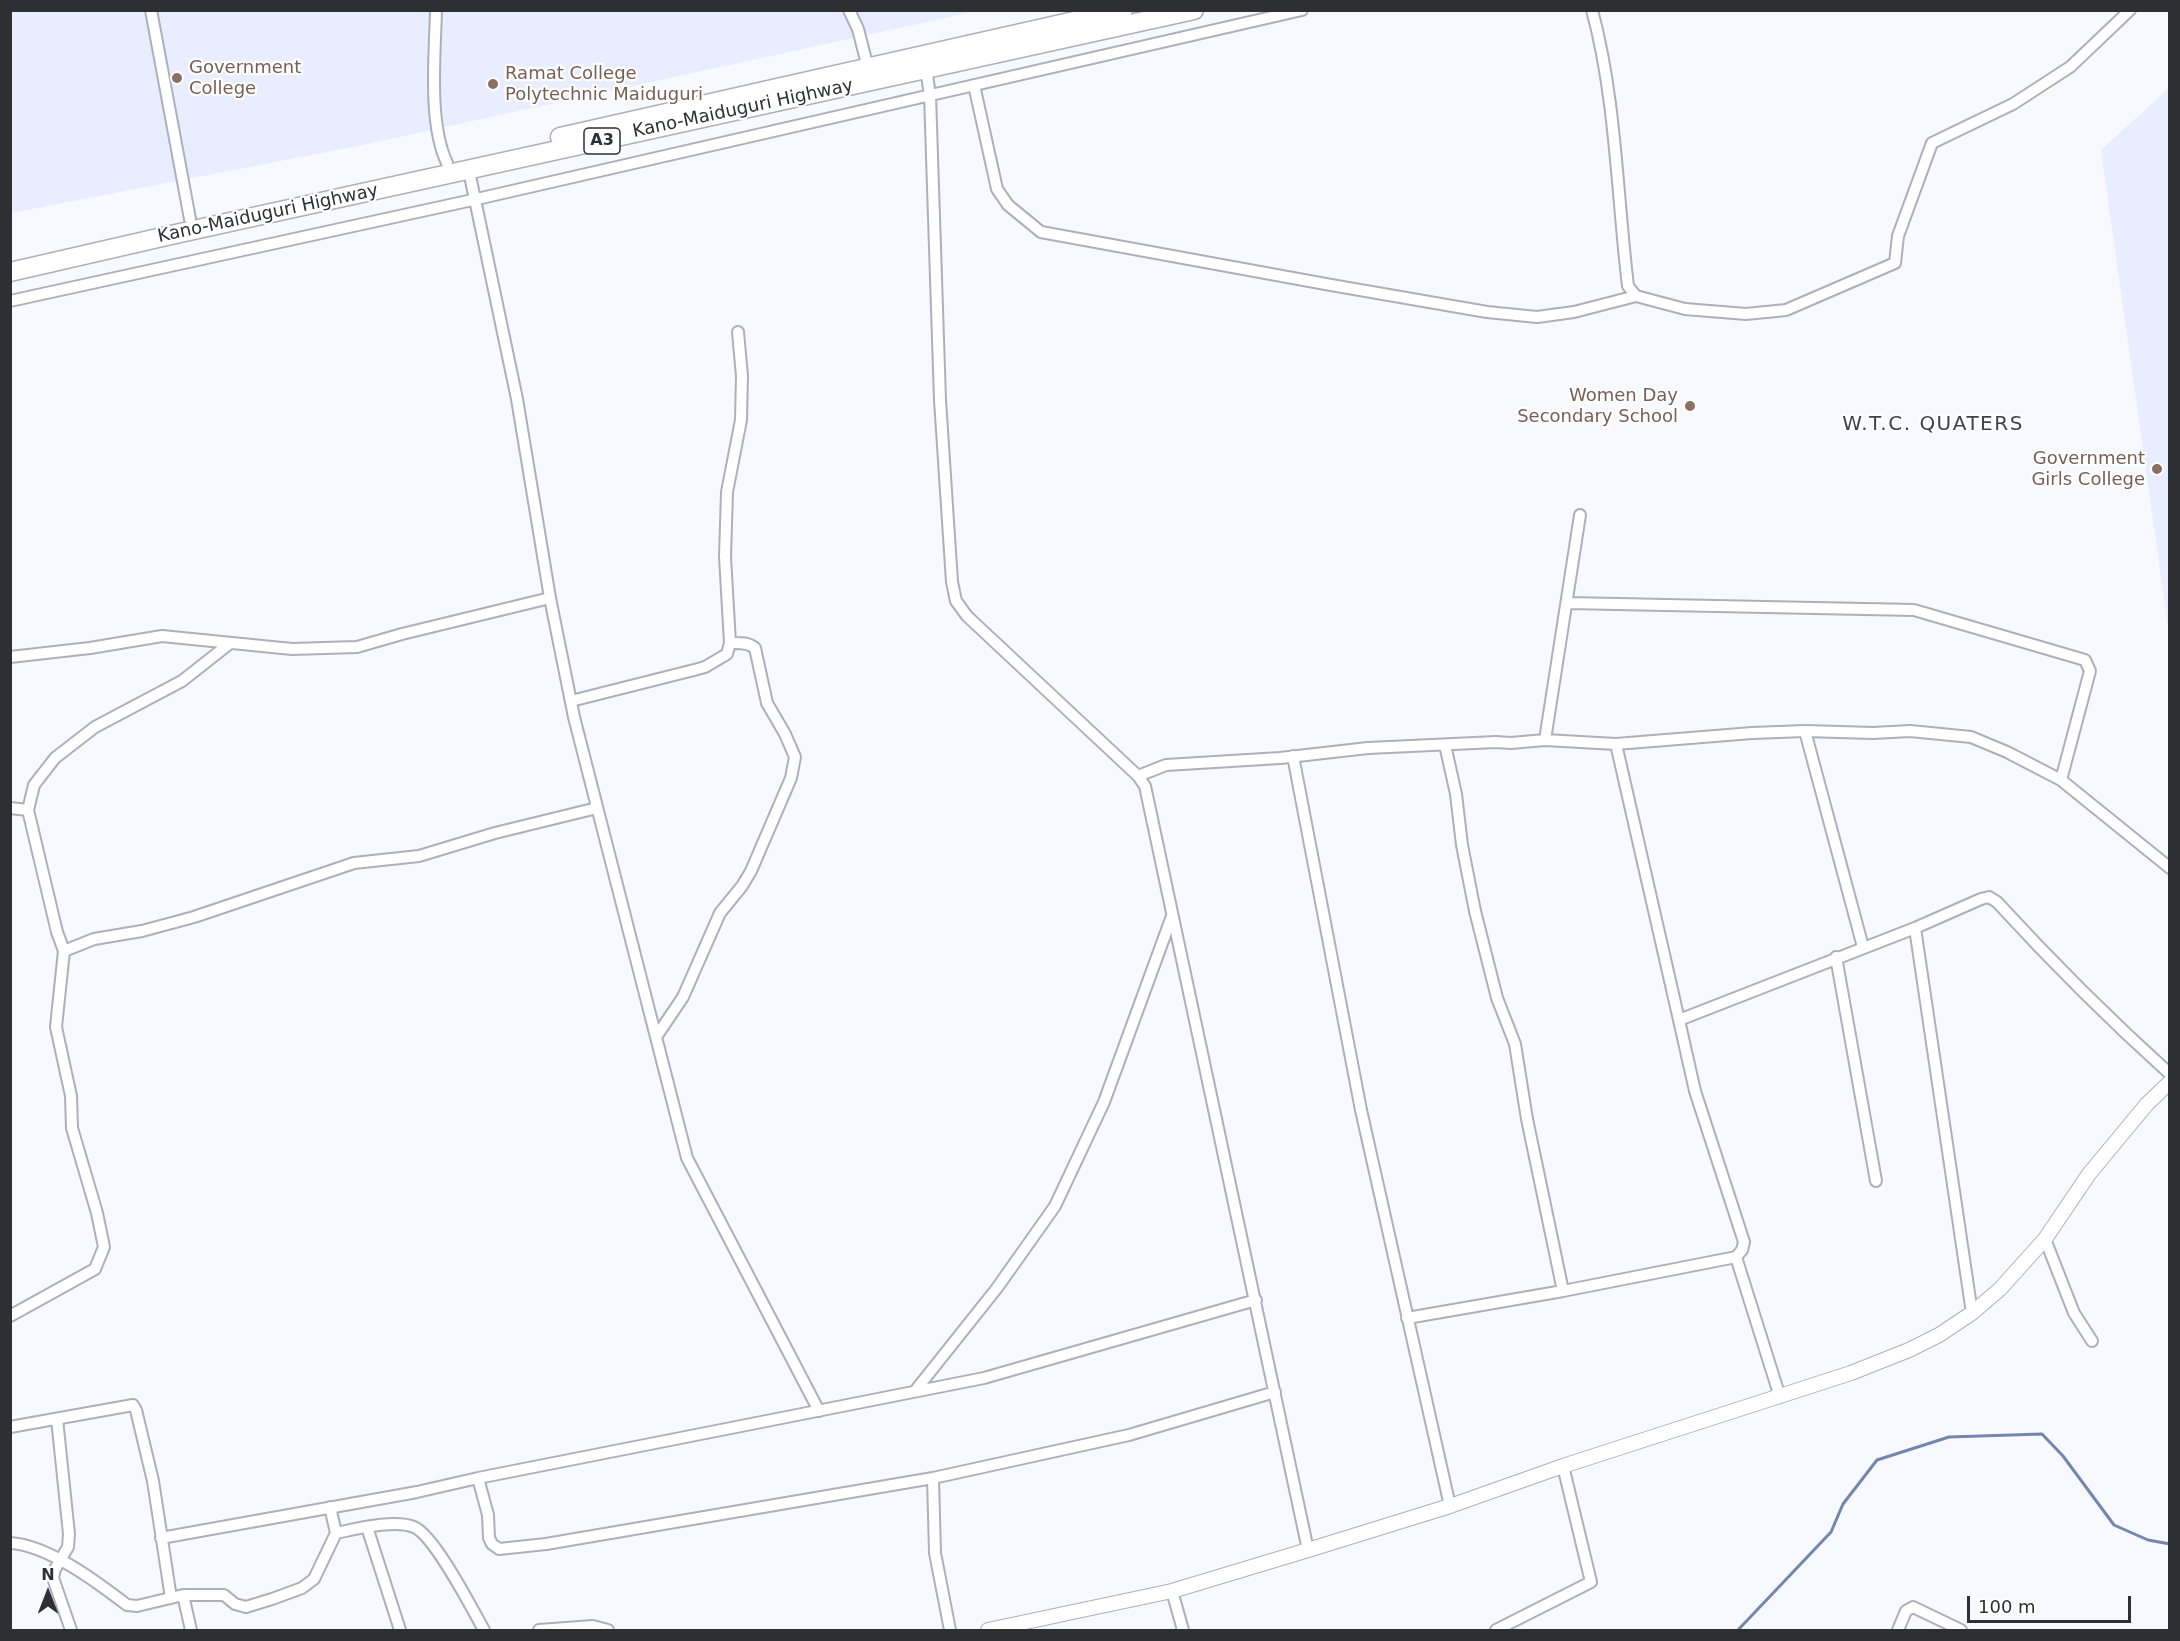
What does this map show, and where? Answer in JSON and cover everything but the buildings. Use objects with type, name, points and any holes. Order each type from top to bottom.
[{"type":"highway","name":"Kano-Maiduguri Highway","points":[[10,260],[1123,10]]},
{"type":"highway","name":"Kano-Maiduguri Highway","points":[[10,272],[1194,10]]},
{"type":"street","points":[[151,10],[190,219]]},
{"type":"street","points":[[436,10],[436,114],[439,142],[447,163]]},
{"type":"street","points":[[849,10],[858,29],[868,68]]},
{"type":"street","points":[[10,301],[477,199],[1302,10]]},
{"type":"street","points":[[1592,10],[1599,37],[1610,117],[1628,286],[1636,296]]},
{"type":"street","points":[[974,85],[997,189],[1008,205],[1041,232],[1487,312],[1537,318],[1574,312],[1636,296],[1685,309],[1746,314],[1786,310],[1895,263],[1898,236],[1932,143],[2013,104],[2070,67],[2130,10]]},
{"type":"street","points":[[926,69],[930,95],[940,400],[952,582],[956,602],[967,616],[1138,776],[1145,786],[1308,1550]]},
{"type":"street","points":[[470,171],[517,399],[550,598],[571,702],[687,1158],[819,1411]]},
{"type":"street","points":[[571,702],[705,667],[727,654],[730,643],[725,557],[727,492],[741,420],[742,376],[738,332]]},
{"type":"street","points":[[1545,740],[1580,515]]},
{"type":"street","points":[[10,657],[90,648],[162,636],[292,649],[357,647],[550,598]]},
{"type":"street","points":[[1566,603],[1914,610],[2085,660],[2090,671],[2061,780]]},
{"type":"street","points":[[656,1037],[683,997],[720,913],[751,871],[791,778],[795,757],[767,703],[754,648],[743,643],[730,643]]},
{"type":"street","points":[[10,1316],[95,1269],[104,1247],[98,1213],[72,1128],[71,1096],[56,1027],[64,951],[57,932],[28,810],[34,784],[55,758],[96,727],[182,681],[229,644]]},
{"type":"street","points":[[1805,731],[1863,947]]},
{"type":"street","points":[[1138,776],[1166,765],[1368,748],[1496,742],[1511,744],[1545,740],[1616,744],[1752,733],[1910,731],[1971,737],[2007,752],[2061,780],[2169,868]]},
{"type":"street","points":[[1407,1318],[1563,1292],[1736,1257],[1742,1250],[1744,1242],[1695,1091],[1616,744]]},
{"type":"street","points":[[1445,745],[1456,794],[1462,845],[1475,911],[1497,998],[1515,1044],[1527,1119],[1563,1292]]},
{"type":"street","points":[[1293,756],[1361,1110],[1450,1506]]},
{"type":"street","points":[[10,808],[28,810]]},
{"type":"street","points":[[64,951],[94,939],[142,931],[194,917],[354,863],[419,856],[495,833],[597,808]]},
{"type":"street","points":[[1679,1020],[1989,897],[1997,902],[2058,968],[2169,1074]]},
{"type":"street","points":[[915,1391],[990,1296],[1055,1206],[1104,1102],[1172,916]]},
{"type":"street","points":[[1915,928],[1972,1313]]},
{"type":"street","points":[[1836,957],[1876,1181]]},
{"type":"street","points":[[988,1630],[1172,1591],[1308,1550],[1450,1506],[1563,1466],[1780,1397],[1909,1350],[1939,1335],[1972,1313],[2000,1289],[2045,1239],[2089,1174],[2169,1082]]},
{"type":"street","points":[[2045,1239],[2074,1312],[2092,1341]]},
{"type":"street","points":[[1736,1257],[1780,1397]]},
{"type":"street","points":[[161,1538],[417,1492],[984,1378],[1256,1300]]},
{"type":"street","points":[[478,1478],[488,1515],[489,1538],[492,1544],[500,1549],[546,1544],[933,1478],[1129,1435],[1275,1392]]},
{"type":"street","points":[[10,1427],[133,1405],[153,1481],[171,1598]]},
{"type":"street","points":[[57,1419],[69,1534],[68,1547],[55,1569],[53,1578],[71,1630]]},
{"type":"street","points":[[1496,1630],[1591,1582],[1563,1466]]},
{"type":"street","points":[[933,1478],[935,1553],[950,1630]]},
{"type":"street","points":[[10,1543],[23,1544],[61,1561],[127,1605],[137,1606],[183,1595],[224,1595],[235,1604],[246,1607],[302,1588],[314,1579],[336,1533],[330,1507]]},
{"type":"street","points":[[336,1533],[388,1525],[414,1527],[425,1535],[460,1585],[484,1630]]},
{"type":"street","points":[[367,1527],[400,1630]]},
{"type":"street","points":[[1172,1591],[1183,1630]]},
{"type":"street","points":[[183,1595],[191,1630]]},
{"type":"street","points":[[1898,1630],[1906,1611],[1913,1607],[1961,1630]]},
{"type":"street","points":[[539,1630],[593,1626],[608,1630]]},
{"type":"shaded area","points":[[11,11],[977,11],[358,146],[11,213]]},
{"type":"shaded area","name":"Government Girls College","points":[[2169,88],[2169,634],[2101,150]]},
{"type":"waterway","points":[[1738,1630],[1831,1532],[1843,1504],[1877,1460],[1949,1437],[2042,1434],[2063,1456],[2114,1525],[2148,1540],[2170,1544]]},
{"type":"place","name":"Government College","points":[[177,78]]},
{"type":"place","name":"Ramat College Polytechnic Maiduguri","points":[[493,84]]},
{"type":"place","name":"Women Day Secondary School","points":[[1690,406]]},
{"type":"place","name":"Government Girls College","points":[[2157,469]]},
{"type":"district","name":"W.T.C. QUATERS","points":[[1933,425]]}]
